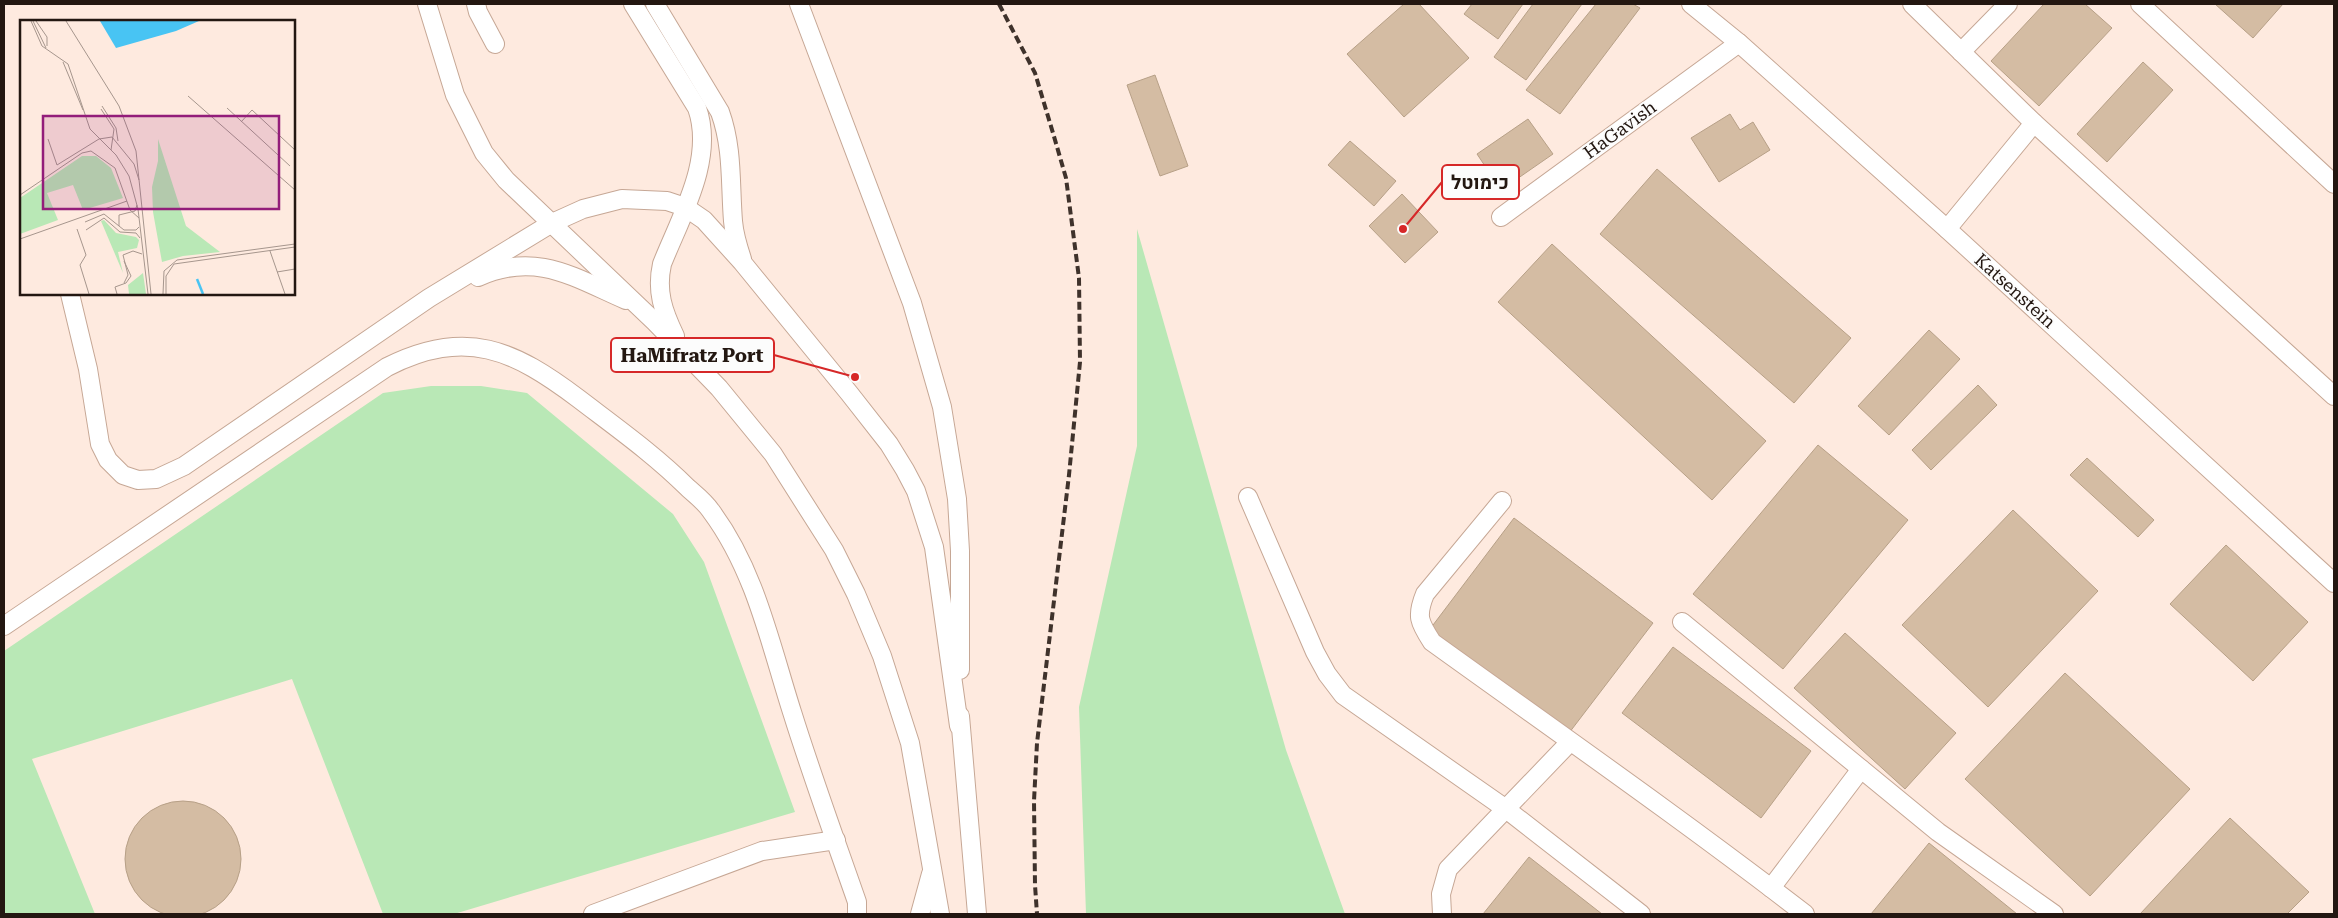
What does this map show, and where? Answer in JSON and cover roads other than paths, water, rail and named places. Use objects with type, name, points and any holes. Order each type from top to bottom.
[{"type":"street","points":[[427,4],[455,95],[484,153],[506,180],[637,305],[719,388],[773,454],[830,542],[856,594],[882,656],[910,743],[940,914]]},
{"type":"street","points":[[476,4],[478,12],[495,44]]},
{"type":"street","points":[[633,4],[697,108],[702,124],[704,141],[701,160],[685,207],[662,264],[659,278],[660,299],[682,350]]},
{"type":"street","points":[[654,4],[720,112],[731,156],[733,223],[742,262]]},
{"type":"street","points":[[800,4],[912,303],[942,407],[957,499],[960,550],[959,726]]},
{"type":"street","name":"Katsenstein","points":[[1691,4],[1739,43],[1947,229],[2334,583]]},
{"type":"street","points":[[1912,4],[2034,123],[2334,396]]},
{"type":"street","points":[[1961,52],[2008,4]]},
{"type":"street","points":[[2140,4],[2334,184]]},
{"type":"street","name":"HaGavish","points":[[1501,217],[1739,43]]},
{"type":"street","points":[[1947,229],[2034,123]]},
{"type":"street","points":[[70,295],[88,369],[100,444],[108,460],[123,475],[138,480],[156,479],[184,466],[429,298],[552,223],[583,209],[622,199],[653,199],[685,207],[704,220],[742,262],[888,444],[916,492],[934,547],[959,726],[977,914]]},
{"type":"street","points":[[429,298],[508,266],[530,265],[558,270],[637,305]]},
{"type":"street","points":[[4,626],[387,367],[422,352],[450,346],[476,347],[506,353],[528,364],[562,387],[664,464],[710,510],[737,554],[766,620],[792,711],[857,902],[857,914]]},
{"type":"street","points":[[1248,497],[1314,652],[1327,674],[1343,695],[1506,809],[1641,914]]},
{"type":"street","points":[[1502,501],[1425,594],[1420,608],[1420,624],[1432,642],[1570,742],[1632,784],[1805,914]]},
{"type":"street","points":[[1682,622],[1938,832],[2054,914]]},
{"type":"street","points":[[1442,914],[1441,894],[1448,869],[1570,742]]},
{"type":"street","points":[[1771,888],[1861,769]]},
{"type":"street","points":[[594,914],[762,852],[836,840]]},
{"type":"street","points":[[920,914],[932,869]]},
{"type":"railway","points":[[999,4],[1035,73],[1053,133],[1066,178],[1079,278],[1080,362],[1069,475],[1037,743],[1034,801],[1037,914]]},
{"type":"place","name":"כימוטל","points":[[1403,229]]},
{"type":"place","name":"HaMifratz Port","points":[[855,377]]}]
